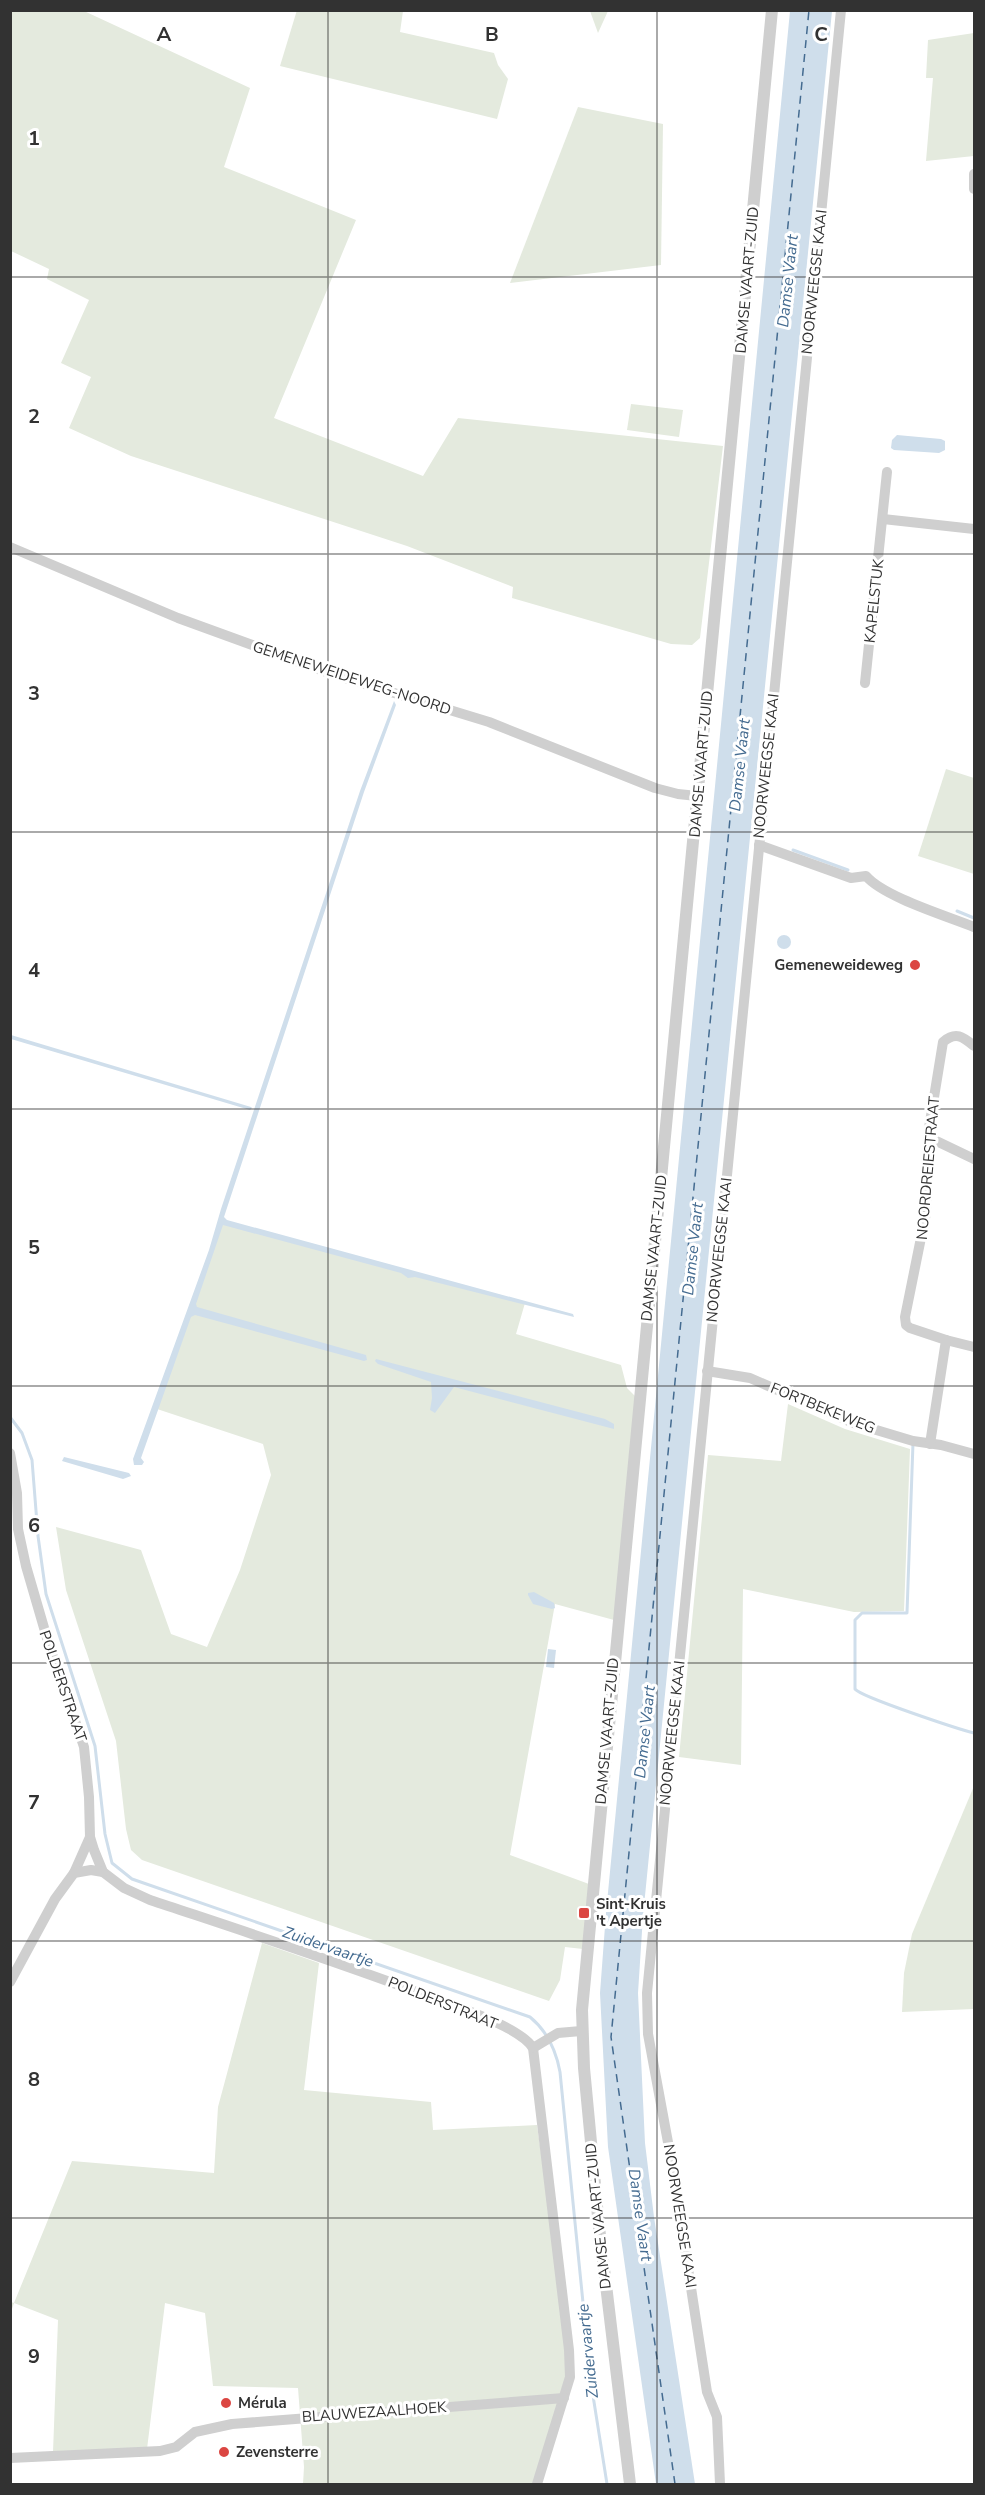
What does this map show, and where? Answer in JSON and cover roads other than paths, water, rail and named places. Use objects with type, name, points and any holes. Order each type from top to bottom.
[{"type":"street","name":"DAMSE VAART-ZUID","points":[[630,2484],[599,2227],[581,2031],[772,10]]},
{"type":"street","name":"NOORWEEGSE KAAI","points":[[720,2484],[717,2417],[707,2392],[672,2163],[648,2034],[647,1993],[841,10]]},
{"type":"street","points":[[975,174],[975,189]]},
{"type":"street","name":"KAPELSTUK","points":[[865,683],[887,472]]},
{"type":"street","points":[[883,519],[975,528]]},
{"type":"street","name":"GEMENEWEIDEWEG-NOORD","points":[[10,547],[213,631],[332,674],[489,722],[656,788],[697,796]]},
{"type":"street","points":[[759,845],[851,878],[866,876],[872,883],[888,892],[975,927]]},
{"type":"street","name":"NOORDREIESTRAAT","points":[[946,1340],[909,1328],[905,1317],[926,1213],[928,1137],[943,1042],[950,1036],[957,1035],[975,1046]]},
{"type":"street","points":[[928,1137],[975,1159]]},
{"type":"street","points":[[930,1444],[946,1340],[975,1347]]},
{"type":"street","name":"FORTBEKEWEG","points":[[707,1371],[750,1378],[853,1423],[975,1454]]},
{"type":"street","name":"POLDERSTRAAT","points":[[10,1453],[17,1492],[18,1529],[26,1566],[45,1634],[84,1747],[90,1836],[104,1872],[124,1888],[150,1900],[476,2014],[518,2034],[536,2046]]},
{"type":"street","points":[[10,1982],[55,1899],[74,1873],[90,1836]]},
{"type":"street","points":[[74,1873],[82,1870],[104,1872]]},
{"type":"street","points":[[537,2484],[570,2377],[536,2046],[556,2034],[581,2031]]},
{"type":"street","name":"BLAUWEZAALHOEK","points":[[10,2458],[160,2451],[176,2447],[195,2432],[232,2424],[564,2398]]},
{"type":"water","name":"Damse Vaart","points":[[790,11],[832,11],[643,1916],[638,1993],[645,2143],[654,2217],[695,2484],[656,2484],[608,2147],[600,1993]]},
{"type":"water","points":[[897,435],[941,439],[945,441],[945,450],[939,453],[894,450],[891,448],[892,440]]},
{"type":"water","points":[[394,701],[396,705],[364,792],[224,1217],[227,1220],[573,1314],[574,1317],[415,1277],[408,1278],[401,1273],[223,1225],[196,1304],[197,1307],[366,1355],[367,1360],[195,1315],[191,1317],[141,1458],[144,1462],[142,1465],[134,1465],[133,1459],[209,1250],[360,791]]},
{"type":"water","points":[[784,935],[789,937],[791,942],[789,947],[784,949],[779,947],[777,942],[779,937]]},
{"type":"water","points":[[11,1035],[252,1108],[250,1110],[11,1039]]},
{"type":"water","points":[[376,1359],[605,1419],[614,1424],[614,1429],[454,1387],[435,1413],[430,1410],[431,1382],[378,1364]]},
{"type":"water","points":[[64,1457],[129,1473],[131,1476],[123,1479],[62,1461]]},
{"type":"water","points":[[534,1592],[554,1603],[555,1608],[533,1604],[528,1593]]},
{"type":"water","points":[[548,1649],[556,1650],[554,1668],[546,1667]]},
{"type":"waterway","points":[[793,850],[848,870]]},
{"type":"waterway","points":[[957,911],[974,918]]},
{"type":"waterway","name":"Zuidervaartje","points":[[10,1417],[22,1433],[32,1460],[38,1536],[46,1594],[95,1746],[105,1834],[112,1863],[132,1879],[530,2017],[550,2042],[560,2072],[591,2383],[607,2484]]},
{"type":"waterway","points":[[913,1443],[907,1613],[862,1613],[855,1620],[855,1689],[891,1705],[974,1733]]},
{"type":"place","name":"Gemeneweideweg","points":[[915,965]]},
{"type":"place","name":"Sint-Kruis 't Apertje","points":[[584,1913]]},
{"type":"place","name":"Mérula","points":[[226,2403]]},
{"type":"place","name":"Zevensterre","points":[[224,2452]]}]
